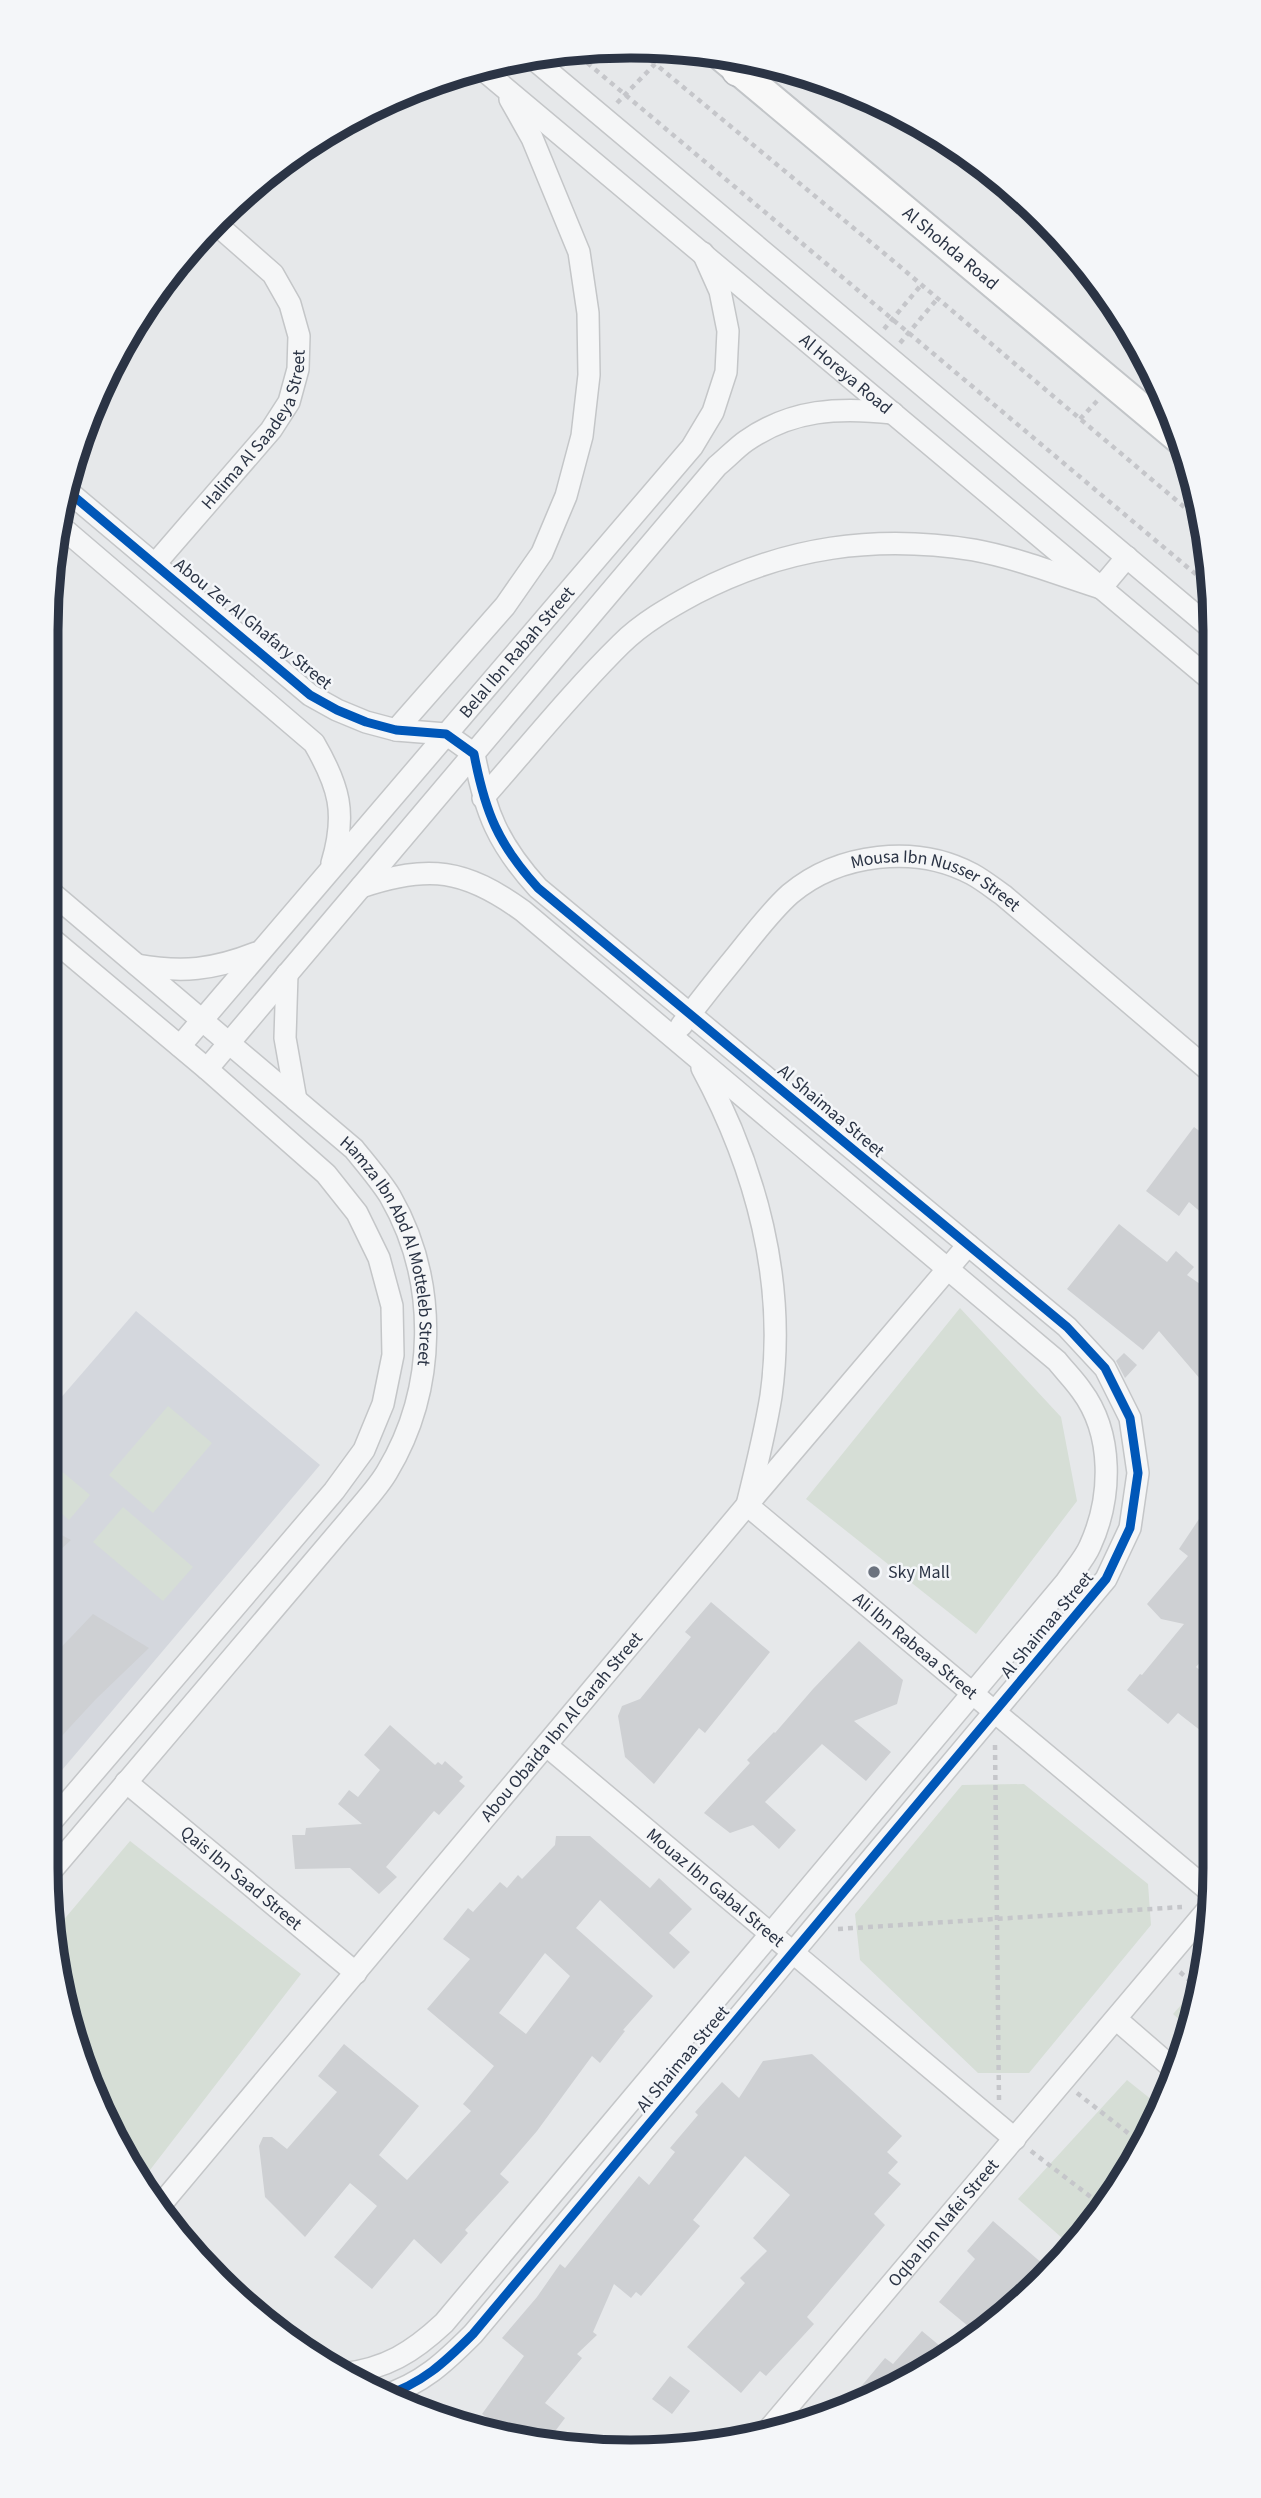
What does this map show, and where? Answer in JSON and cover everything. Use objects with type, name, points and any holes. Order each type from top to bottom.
[{"type":"main road","name":"Al Shohda Road","points":[[740,69],[1167,429]]},
{"type":"street","points":[[541,65],[1203,621]]},
{"type":"street","name":"Al Horeya Road","points":[[490,75],[1203,673]]},
{"type":"street","points":[[396,730],[505,606],[542,553],[566,496],[582,436],[590,375],[589,313],[579,252],[532,138],[502,85]]},
{"type":"street","name":"Halima Al Saadeya Street","points":[[155,564],[271,430],[289,402],[298,369],[299,336],[290,303],[273,274],[223,230]]},
{"type":"street","name":"Belal Ibn Rabah Street","points":[[180,1046],[692,447],[713,412],[726,372],[728,331],[720,291],[703,253]]},
{"type":"street","name":"Belal Ibn Rabah Street","points":[[207,1069],[717,466],[746,441],[780,422],[816,411],[854,409],[892,413]]},
{"type":"street","name":"Abou Zer Al Ghafary Street","points":[[74,496],[310,695],[366,722],[396,730],[446,734]]},
{"type":"street","points":[[67,532],[314,743],[331,772],[340,805],[339,839],[329,871]]},
{"type":"street","points":[[483,798],[623,642],[674,605],[730,576],[777,559],[851,544],[914,543],[976,551],[1101,588],[1127,557]]},
{"type":"street","points":[[446,734],[474,754]]},
{"type":"street","name":"Al Shaimaa Street","points":[[398,2391],[441,2366],[472,2334],[1106,1579],[1130,1528],[1138,1473],[1130,1418],[1105,1368],[1067,1328],[538,888],[520,869],[492,822],[483,798],[474,754]]},
{"type":"street","name":"Mousa Ibn Nusser Street","points":[[672,1037],[764,921],[791,893],[824,872],[860,860],[898,856],[936,861],[971,874],[1003,895],[1203,1065]]},
{"type":"street","name":"Al Shaimaa Street","points":[[359,2372],[391,2362],[419,2345],[444,2323],[1066,1581],[1089,1548],[1103,1510],[1107,1469],[1100,1429],[1083,1392],[1056,1361],[523,911],[495,891],[463,877],[429,872],[394,876],[361,887]]},
{"type":"street","name":"Hamza Ibn Abd Al Motteleb Street","points":[[58,898],[354,1149],[390,1196],[414,1248],[426,1305],[425,1364],[412,1420],[386,1473],[58,1863]]},
{"type":"street","name":"Hamza Ibn Abd Al Motteleb Street","points":[[58,944],[326,1174],[357,1213],[380,1258],[392,1306],[393,1355],[383,1404],[364,1450],[334,1491],[58,1814]]},
{"type":"street","points":[[136,964],[168,970],[200,970],[231,963],[261,951]]},
{"type":"street","points":[[58,957],[72,955]]},
{"type":"street","points":[[287,974],[285,1038],[296,1100]]},
{"type":"street","points":[[697,1058],[725,1110],[747,1164],[762,1220],[772,1277],[775,1336],[771,1394],[761,1452],[747,1505]]},
{"type":"street","name":"Abou Obaida Ibn Al Garah Street","points":[[164,2200],[968,1245]]},
{"type":"street","name":"Ali Ibn Rabeaa Street","points":[[747,1505],[995,1712],[1202,1892]]},
{"type":"street","name":"Mouaz Ibn Gabal Street","points":[[547,1746],[1007,2132]]},
{"type":"street","name":"Qais Ibn Saad Street","points":[[126,1783],[356,1973]]},
{"type":"street","points":[[1168,2064],[1116,2019],[1201,1916]]},
{"type":"street","name":"Oqba Ibn Nafei Street","points":[[774,2422],[1007,2132],[1063,2082],[1116,2019]]},
{"type":"path","points":[[648,58],[922,284],[1191,512]]},
{"type":"path","points":[[584,60],[1200,579]]},
{"type":"path","points":[[603,118],[655,64]]},
{"type":"path","points":[[880,351],[893,319],[922,284]]},
{"type":"path","points":[[880,351],[909,332],[938,298]]},
{"type":"path","points":[[995,1712],[997,1919],[1007,2132],[1096,2201]]},
{"type":"path","points":[[811,1931],[1202,1902]]},
{"type":"path","points":[[1063,2082],[1135,2138]]},
{"type":"shaded area","points":[[960,1308],[1061,1417],[1077,1501],[976,1634],[806,1499]]},
{"type":"shaded area","points":[[136,1311],[320,1465],[58,1775],[58,1401]]},
{"type":"shaded area","points":[[168,1406],[212,1443],[153,1513],[109,1475]]},
{"type":"shaded area","points":[[58,1468],[90,1495],[69,1520],[58,1510]]},
{"type":"shaded area","points":[[123,1507],[193,1567],[163,1601],[93,1542]]},
{"type":"shaded area","points":[[1024,1784],[1148,1884],[1151,1925],[1029,2073],[978,2073],[860,1960],[855,1914],[962,1785]]},
{"type":"shaded area","points":[[130,1841],[301,1974],[147,2174],[117,2121],[88,2052],[69,1979],[61,1923]]},
{"type":"shaded area","points":[[1188,1997],[1182,2022],[1173,2014]]},
{"type":"shaded area","points":[[1127,2080],[1153,2101],[1127,2154],[1107,2186],[1065,2240],[1018,2199]]},
{"type":"building","points":[[1194,1127],[1203,1134],[1203,1214],[1189,1202],[1179,1216],[1146,1191]]},
{"type":"building","points":[[1119,1224],[1167,1262],[1176,1251],[1194,1267],[1187,1275],[1203,1286],[1203,1379],[1201,1380],[1159,1331],[1143,1350],[1067,1289]]},
{"type":"building","points":[[1124,1353],[1137,1365],[1125,1378],[1116,1361]]},
{"type":"building","points":[[1199,1519],[1203,1520],[1203,1659],[1196,1667],[1203,1673],[1203,1732],[1178,1713],[1168,1724],[1127,1690],[1184,1624],[1161,1619],[1147,1604],[1188,1556],[1179,1549]]},
{"type":"building","points":[[58,1533],[71,1540],[58,1552]]},
{"type":"building","points":[[711,1602],[770,1652],[705,1733],[699,1728],[654,1784],[625,1757],[618,1716],[622,1706],[640,1699],[691,1637],[685,1632]]},
{"type":"building","points":[[93,1614],[149,1648],[58,1740],[58,1651]]},
{"type":"building","points":[[859,1641],[903,1680],[897,1704],[854,1721],[891,1752],[866,1781],[822,1744],[765,1802],[796,1830],[779,1849],[753,1825],[730,1833],[704,1813],[750,1763],[747,1760]]},
{"type":"building","points":[[390,1725],[435,1765],[438,1762],[442,1765],[445,1761],[463,1777],[459,1781],[465,1786],[439,1815],[434,1811],[386,1867],[397,1877],[379,1894],[350,1868],[295,1869],[292,1835],[305,1835],[306,1828],[362,1824],[338,1804],[349,1790],[358,1797],[380,1770],[364,1755]]},
{"type":"building","points":[[556,1836],[590,1836],[650,1888],[659,1878],[692,1909],[669,1933],[690,1952],[674,1969],[600,1900],[576,1928],[653,1996],[623,2030],[625,2031],[600,2063],[592,2056],[537,2131],[500,2174],[509,2182],[465,2230],[468,2233],[441,2264],[414,2239],[372,2289],[334,2257],[377,2206],[350,2183],[305,2237],[265,2197],[259,2146],[263,2137],[272,2137],[287,2149],[337,2092],[318,2076],[344,2044],[419,2106],[379,2155],[407,2180],[471,2111],[463,2104],[494,2066],[427,2009],[470,1959],[443,1939],[468,1908],[473,1912],[500,1882],[507,1888],[518,1875],[522,1879],[555,1845]],"holes":[[[545,1953],[570,1976],[526,2034],[499,2013]]]},
{"type":"building","points":[[812,2054],[902,2136],[887,2152],[898,2162],[888,2173],[901,2184],[874,2214],[885,2225],[807,2317],[814,2324],[766,2376],[760,2371],[741,2393],[687,2347],[745,2283],[740,2278],[767,2251],[753,2238],[790,2195],[745,2156],[693,2220],[700,2226],[641,2296],[636,2292],[631,2298],[614,2284],[593,2332],[597,2335],[577,2354],[582,2358],[545,2403],[565,2418],[553,2434],[496,2424],[482,2414],[524,2356],[502,2338],[537,2297],[560,2264],[565,2268],[639,2176],[649,2185],[675,2152],[670,2148],[698,2115],[695,2112],[722,2082],[739,2098],[763,2061]]},
{"type":"building","points":[[993,2221],[1043,2264],[1008,2298],[971,2328],[939,2302],[975,2259],[967,2251]]},
{"type":"building","points":[[922,2331],[942,2348],[884,2381],[862,2391],[859,2389],[885,2358],[893,2364]]},
{"type":"building","points":[[670,2376],[690,2391],[672,2414],[652,2399]]},
{"type":"cycle path","points":[[74,496],[310,695],[366,722],[396,730],[446,734],[474,754],[483,793],[495,826],[513,857],[538,888],[1067,1327],[1105,1368],[1130,1418],[1138,1473],[1130,1528],[1106,1579],[473,2334],[432,2371],[398,2391]]},
{"type":"place","name":"Sky Mall","points":[[874,1572]]}]
